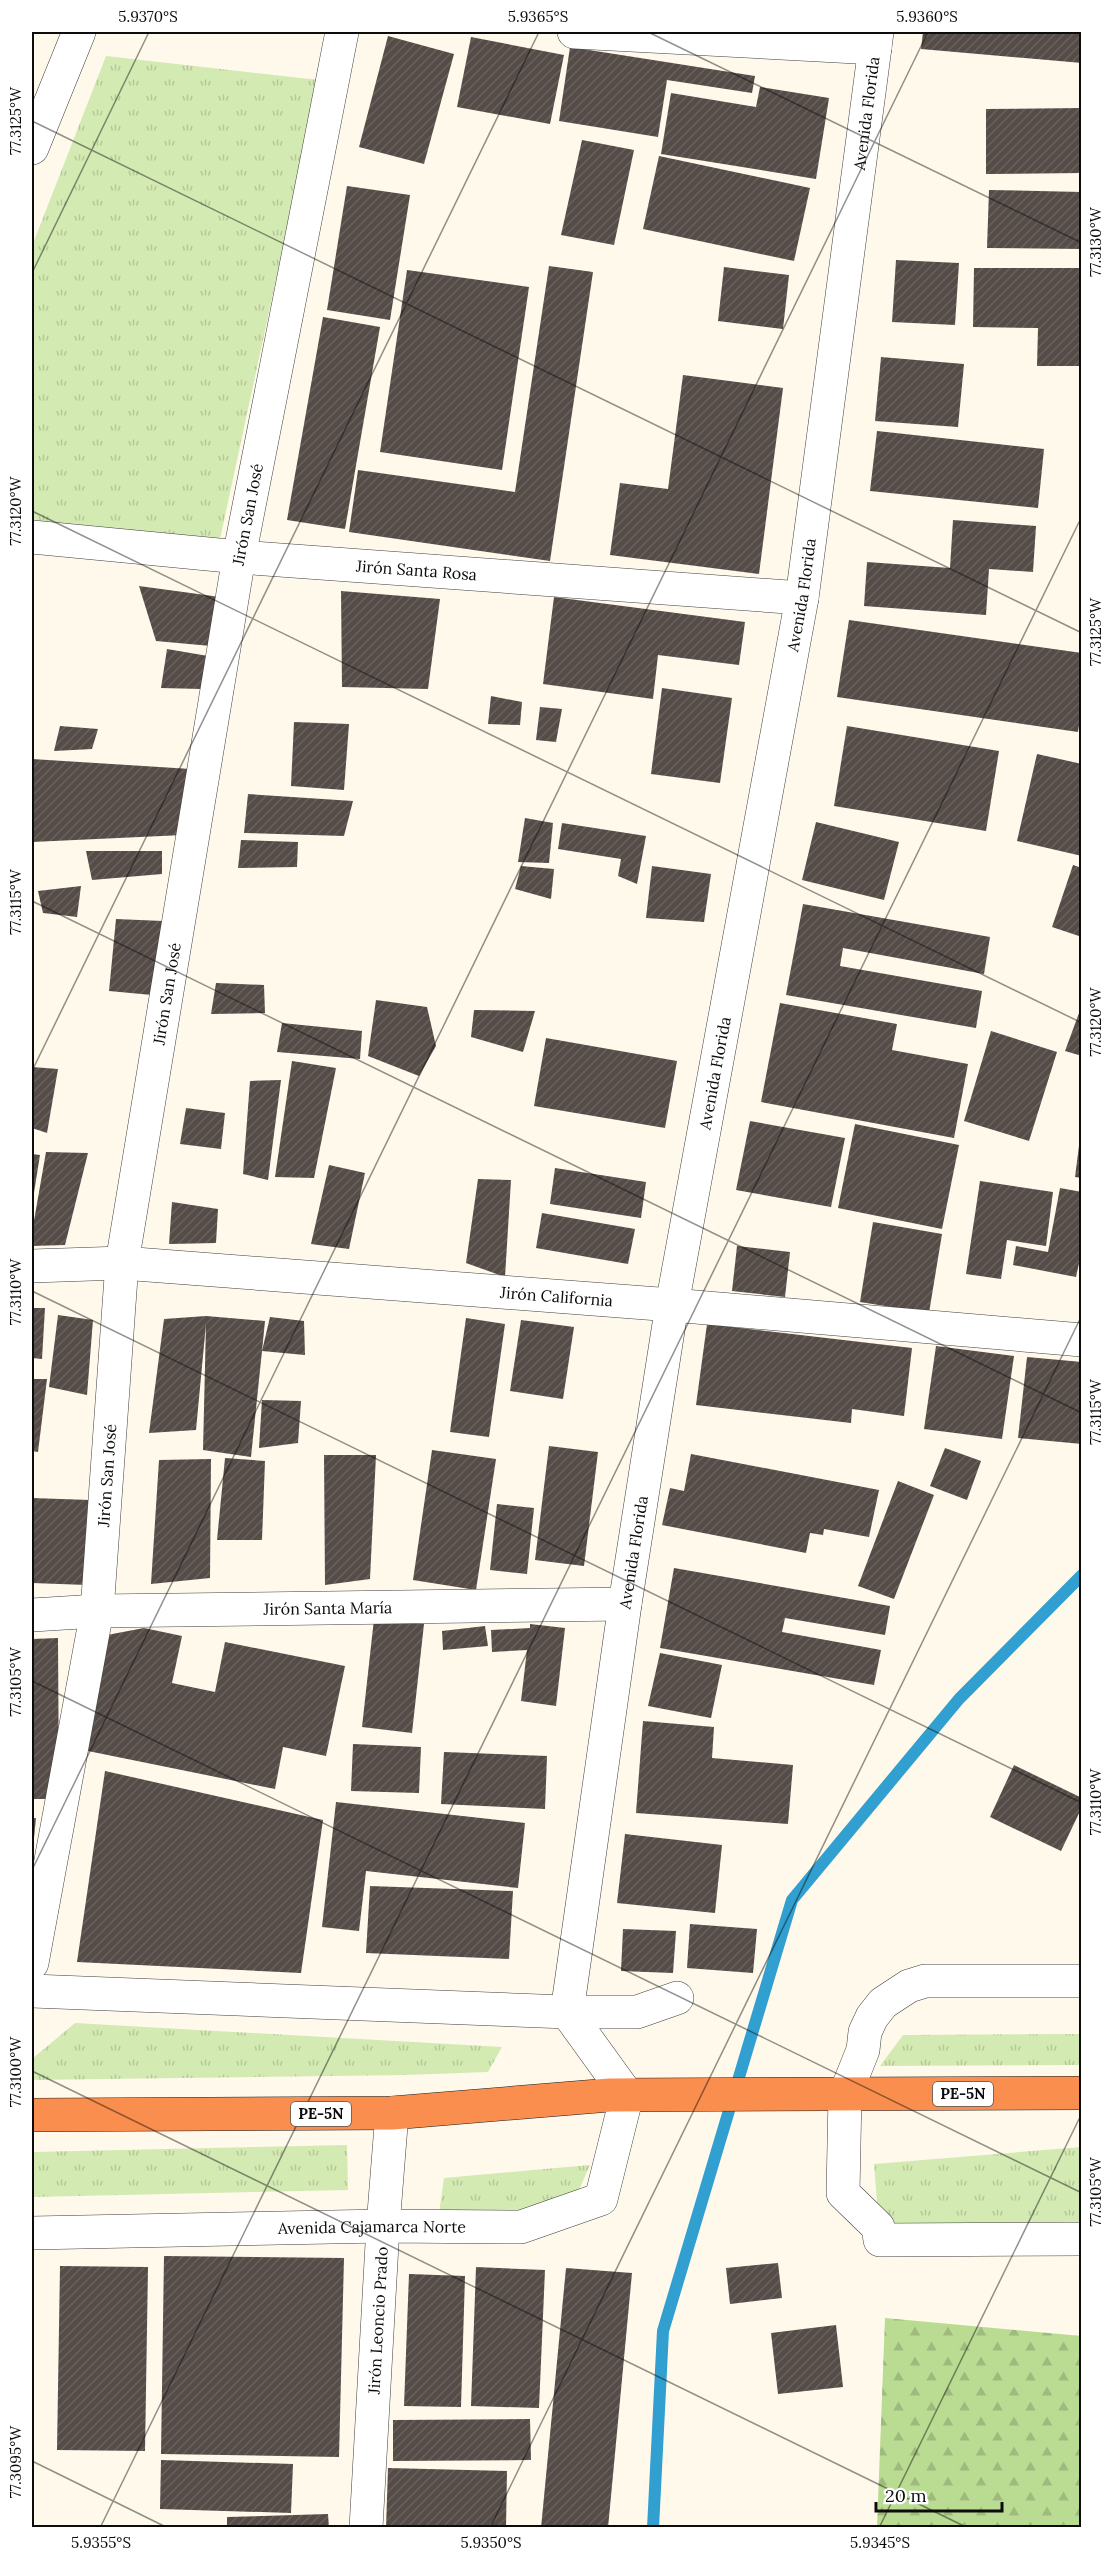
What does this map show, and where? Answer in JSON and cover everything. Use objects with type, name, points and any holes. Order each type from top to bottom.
[{"type":"highway","name":"PE-5N","points":[[32,2115],[392,2113],[618,2095],[1082,2093]]},
{"type":"street","points":[[32,148],[79,32]]},
{"type":"street","name":"Jirón San José","points":[[32,1963],[97,1611],[122,1263],[239,556],[342,32]]},
{"type":"street","points":[[574,32],[876,40]]},
{"type":"street","name":"Avenida Florida","points":[[567,2012],[625,1604],[672,1305],[802,598],[876,40]]},
{"type":"street","name":"Jirón Santa Rosa","points":[[32,537],[239,556],[802,598]]},
{"type":"street","name":"Jirón California","points":[[32,1266],[122,1263],[672,1305],[1082,1340]]},
{"type":"street","name":"Jirón Santa María","points":[[32,1616],[97,1611],[625,1604]]},
{"type":"street","points":[[1082,1981],[925,1982],[909,1986],[883,2003],[872,2017],[845,2095],[843,2193],[878,2227],[880,2240],[1082,2239]]},
{"type":"street","points":[[32,1991],[567,2012],[637,2012],[677,1998]]},
{"type":"street","points":[[567,2012],[618,2095]]},
{"type":"street","name":"Avenida Cajamarca Norte","points":[[32,2233],[383,2226],[521,2227],[601,2199],[618,2095]]},
{"type":"street","name":"Jirón Leoncio Prado","points":[[366,2528],[383,2226],[392,2113]]},
{"type":"green space","points":[[106,56],[319,80],[217,553],[32,535],[32,246]]},
{"type":"green space","points":[[75,2023],[502,2047],[488,2072],[32,2080],[32,2059]]},
{"type":"green space","points":[[1081,2034],[1081,2065],[880,2066],[903,2035]]},
{"type":"green space","points":[[347,2145],[348,2190],[32,2197],[32,2152]]},
{"type":"green space","points":[[1081,2147],[1081,2222],[880,2240],[874,2164]]},
{"type":"green space","points":[[590,2165],[570,2210],[437,2227],[444,2178]]},
{"type":"green space","points":[[885,2318],[1081,2336],[1081,2527],[877,2527]]},
{"type":"building","points":[[923,32],[1082,32],[1082,63],[921,49]]},
{"type":"building","points":[[388,36],[454,54],[424,164],[359,147]]},
{"type":"building","points":[[471,37],[564,55],[550,124],[457,107]]},
{"type":"building","points":[[570,47],[755,76],[752,93],[667,80],[658,137],[559,121]]},
{"type":"building","points":[[760,87],[829,98],[816,179],[661,154],[671,93],[756,107]]},
{"type":"building","points":[[1082,108],[1082,173],[986,174],[986,109]]},
{"type":"building","points":[[582,140],[634,150],[614,245],[561,235]]},
{"type":"building","points":[[659,156],[810,188],[794,261],[643,229]]},
{"type":"building","points":[[347,186],[410,195],[390,320],[327,310]]},
{"type":"building","points":[[989,190],[1082,192],[1082,249],[987,248]]},
{"type":"building","points":[[896,260],[959,263],[955,325],[892,322]]},
{"type":"building","points":[[549,266],[593,272],[550,561],[349,532],[358,470],[515,492]]},
{"type":"building","points":[[724,267],[789,275],[783,329],[718,321]]},
{"type":"building","points":[[974,268],[1082,268],[1082,366],[1037,366],[1038,328],[973,327]]},
{"type":"building","points":[[407,270],[529,287],[502,470],[380,452]]},
{"type":"building","points":[[323,317],[380,327],[345,529],[287,520]]},
{"type":"building","points":[[881,357],[964,364],[958,427],[875,421]]},
{"type":"building","points":[[683,375],[783,388],[759,574],[610,555],[620,483],[668,489]]},
{"type":"building","points":[[877,431],[1044,449],[1038,508],[870,491]]},
{"type":"building","points":[[953,520],[1036,526],[1033,572],[989,569],[986,615],[864,606],[867,562],[950,568]]},
{"type":"building","points":[[139,586],[220,597],[211,646],[156,641]]},
{"type":"building","points":[[341,591],[440,599],[428,689],[342,687]]},
{"type":"building","points":[[554,597],[745,622],[739,665],[658,655],[653,699],[543,684]]},
{"type":"building","points":[[849,620],[1082,653],[1082,705],[1078,732],[837,697]]},
{"type":"building","points":[[167,649],[208,656],[201,689],[161,688]]},
{"type":"building","points":[[662,688],[732,698],[720,783],[651,774]]},
{"type":"building","points":[[491,696],[522,702],[520,725],[488,724]]},
{"type":"building","points":[[540,707],[562,709],[556,742],[536,740]]},
{"type":"building","points":[[294,722],[349,724],[344,790],[291,786]]},
{"type":"building","points":[[60,726],[98,729],[92,749],[54,751]]},
{"type":"building","points":[[847,726],[999,751],[986,831],[834,806]]},
{"type":"building","points":[[1037,754],[1082,764],[1082,856],[1017,841]]},
{"type":"building","points":[[32,759],[191,769],[183,835],[32,842]]},
{"type":"building","points":[[248,794],[353,801],[344,836],[244,833]]},
{"type":"building","points":[[525,818],[553,823],[549,863],[518,862]]},
{"type":"building","points":[[816,822],[899,842],[884,900],[802,880]]},
{"type":"building","points":[[562,823],[646,836],[637,884],[618,876],[621,859],[558,849]]},
{"type":"building","points":[[241,840],[298,842],[297,867],[238,868]]},
{"type":"building","points":[[86,851],[162,851],[162,874],[92,880]]},
{"type":"building","points":[[1073,865],[1082,868],[1082,937],[1052,927]]},
{"type":"building","points":[[521,866],[554,869],[551,899],[515,889]]},
{"type":"building","points":[[652,866],[711,874],[704,922],[646,918]]},
{"type":"building","points":[[81,886],[77,917],[43,913],[38,891]]},
{"type":"building","points":[[803,904],[990,937],[984,974],[843,948],[840,966],[982,991],[976,1028],[786,995]]},
{"type":"building","points":[[116,919],[163,921],[152,995],[109,991]]},
{"type":"building","points":[[216,983],[264,985],[265,1013],[211,1014]]},
{"type":"building","points":[[376,1000],[427,1007],[436,1046],[419,1076],[368,1056]]},
{"type":"building","points":[[780,1003],[897,1024],[892,1050],[968,1064],[954,1138],[761,1102]]},
{"type":"building","points":[[1082,1005],[1082,1056],[1065,1051]]},
{"type":"building","points":[[474,1010],[535,1011],[523,1052],[471,1037]]},
{"type":"building","points":[[282,1023],[362,1031],[360,1059],[277,1052]]},
{"type":"building","points":[[991,1031],[1057,1052],[1029,1141],[964,1121]]},
{"type":"building","points":[[546,1038],[677,1061],[665,1128],[534,1106]]},
{"type":"building","points":[[292,1061],[336,1068],[314,1178],[275,1177]]},
{"type":"building","points":[[32,1067],[58,1069],[47,1133],[32,1128]]},
{"type":"building","points":[[281,1080],[268,1180],[243,1174],[250,1081]]},
{"type":"building","points":[[186,1108],[225,1113],[221,1149],[180,1144]]},
{"type":"building","points":[[750,1121],[845,1138],[831,1207],[736,1190]]},
{"type":"building","points":[[855,1124],[959,1145],[942,1229],[838,1208]]},
{"type":"building","points":[[1080,1138],[1082,1138],[1082,1178],[1075,1177]]},
{"type":"building","points":[[46,1152],[88,1153],[65,1245],[32,1246],[32,1232]]},
{"type":"building","points":[[32,1154],[40,1155],[33,1199],[32,1199]]},
{"type":"building","points":[[329,1165],[365,1173],[349,1249],[311,1244]]},
{"type":"building","points":[[555,1168],[646,1182],[641,1218],[550,1204]]},
{"type":"building","points":[[478,1179],[511,1180],[505,1277],[466,1263]]},
{"type":"building","points":[[980,1181],[1053,1192],[1046,1246],[1007,1240],[1001,1279],[966,1274]]},
{"type":"building","points":[[1060,1188],[1082,1192],[1082,1250],[1076,1277],[1013,1265],[1016,1246],[1048,1252]]},
{"type":"building","points":[[172,1202],[218,1209],[216,1243],[169,1244]]},
{"type":"building","points":[[542,1213],[635,1229],[628,1264],[536,1248]]},
{"type":"building","points":[[873,1222],[942,1234],[929,1313],[860,1302]]},
{"type":"building","points":[[737,1246],[790,1252],[785,1297],[732,1291]]},
{"type":"building","points":[[32,1308],[45,1308],[42,1359],[32,1358]]},
{"type":"building","points":[[58,1315],[93,1320],[87,1395],[49,1387]]},
{"type":"building","points":[[206,1316],[265,1321],[251,1457],[203,1450],[206,1324],[196,1430],[149,1433],[164,1319]]},
{"type":"building","points":[[270,1317],[304,1321],[305,1355],[262,1351]]},
{"type":"building","points":[[466,1318],[505,1324],[489,1437],[450,1432]]},
{"type":"building","points":[[521,1320],[574,1327],[563,1399],[510,1391]]},
{"type":"building","points":[[707,1324],[912,1348],[904,1416],[852,1409],[851,1423],[696,1405]]},
{"type":"building","points":[[936,1346],[1014,1356],[1002,1439],[924,1429]]},
{"type":"building","points":[[1027,1357],[1082,1362],[1082,1444],[1018,1438]]},
{"type":"building","points":[[32,1379],[47,1379],[38,1452],[32,1451]]},
{"type":"building","points":[[262,1400],[301,1401],[298,1443],[259,1448]]},
{"type":"building","points":[[549,1446],[598,1452],[584,1566],[535,1560]]},
{"type":"building","points":[[945,1448],[981,1461],[967,1500],[930,1486]]},
{"type":"building","points":[[432,1450],[496,1459],[476,1590],[413,1580]]},
{"type":"building","points":[[691,1454],[879,1490],[869,1537],[824,1529],[823,1535],[810,1533],[806,1553],[662,1525],[670,1488],[684,1491]]},
{"type":"building","points":[[324,1455],[376,1455],[370,1579],[325,1585]]},
{"type":"building","points":[[225,1458],[265,1461],[262,1540],[217,1540]]},
{"type":"building","points":[[211,1459],[210,1578],[151,1584],[159,1460]]},
{"type":"building","points":[[898,1481],[934,1495],[894,1599],[858,1586]]},
{"type":"building","points":[[32,1498],[90,1500],[87,1585],[32,1583]]},
{"type":"building","points":[[497,1504],[534,1508],[527,1574],[490,1570]]},
{"type":"building","points":[[674,1568],[890,1606],[885,1635],[785,1618],[782,1632],[881,1650],[874,1685],[660,1648]]},
{"type":"building","points":[[374,1619],[424,1624],[412,1733],[362,1727]]},
{"type":"building","points":[[530,1624],[565,1628],[556,1706],[521,1701],[527,1650],[492,1652],[491,1630],[530,1628]]},
{"type":"building","points":[[485,1626],[488,1646],[443,1650],[442,1631]]},
{"type":"building","points":[[144,1628],[182,1636],[172,1683],[215,1692],[225,1642],[345,1666],[326,1756],[283,1747],[275,1789],[83,1750],[107,1635]]},
{"type":"building","points":[[58,1638],[59,1799],[32,1799],[32,1639]]},
{"type":"building","points":[[660,1653],[722,1665],[711,1718],[648,1706]]},
{"type":"building","points":[[643,1721],[714,1727],[712,1758],[793,1765],[788,1824],[636,1813]]},
{"type":"building","points":[[353,1744],[421,1747],[419,1793],[351,1791]]},
{"type":"building","points":[[444,1752],[547,1756],[545,1809],[441,1804]]},
{"type":"building","points":[[1014,1765],[1082,1798],[1082,1807],[1061,1851],[990,1817]]},
{"type":"building","points":[[105,1771],[323,1820],[301,1973],[77,1962]]},
{"type":"building","points":[[336,1802],[525,1823],[518,1888],[366,1871],[359,1931],[322,1927]]},
{"type":"building","points":[[32,1818],[36,1818],[33,1848],[32,1848]]},
{"type":"building","points":[[625,1834],[722,1845],[715,1913],[617,1903]]},
{"type":"building","points":[[370,1886],[513,1891],[509,1959],[366,1953]]},
{"type":"building","points":[[690,1924],[757,1929],[753,1973],[687,1968]]},
{"type":"building","points":[[623,1929],[676,1931],[673,1973],[621,1971]]},
{"type":"building","points":[[164,2256],[344,2258],[339,2457],[161,2454]]},
{"type":"building","points":[[778,2263],[782,2298],[730,2304],[726,2268]]},
{"type":"building","points":[[60,2266],[148,2267],[145,2451],[57,2450]]},
{"type":"building","points":[[476,2267],[545,2270],[539,2408],[471,2406]]},
{"type":"building","points":[[566,2268],[632,2273],[608,2528],[541,2528]]},
{"type":"building","points":[[409,2274],[465,2276],[461,2407],[404,2406]]},
{"type":"building","points":[[836,2325],[843,2387],[778,2394],[771,2333]]},
{"type":"building","points":[[530,2419],[531,2460],[393,2461],[393,2420]]},
{"type":"building","points":[[161,2460],[293,2464],[291,2513],[160,2509]]},
{"type":"building","points":[[388,2468],[507,2471],[506,2528],[386,2528]]},
{"type":"building","points":[[328,2514],[329,2528],[227,2528],[227,2517]]},
{"type":"waterway","points":[[653,2528],[663,2331],[792,1900],[959,1699],[1082,1575]]}]
